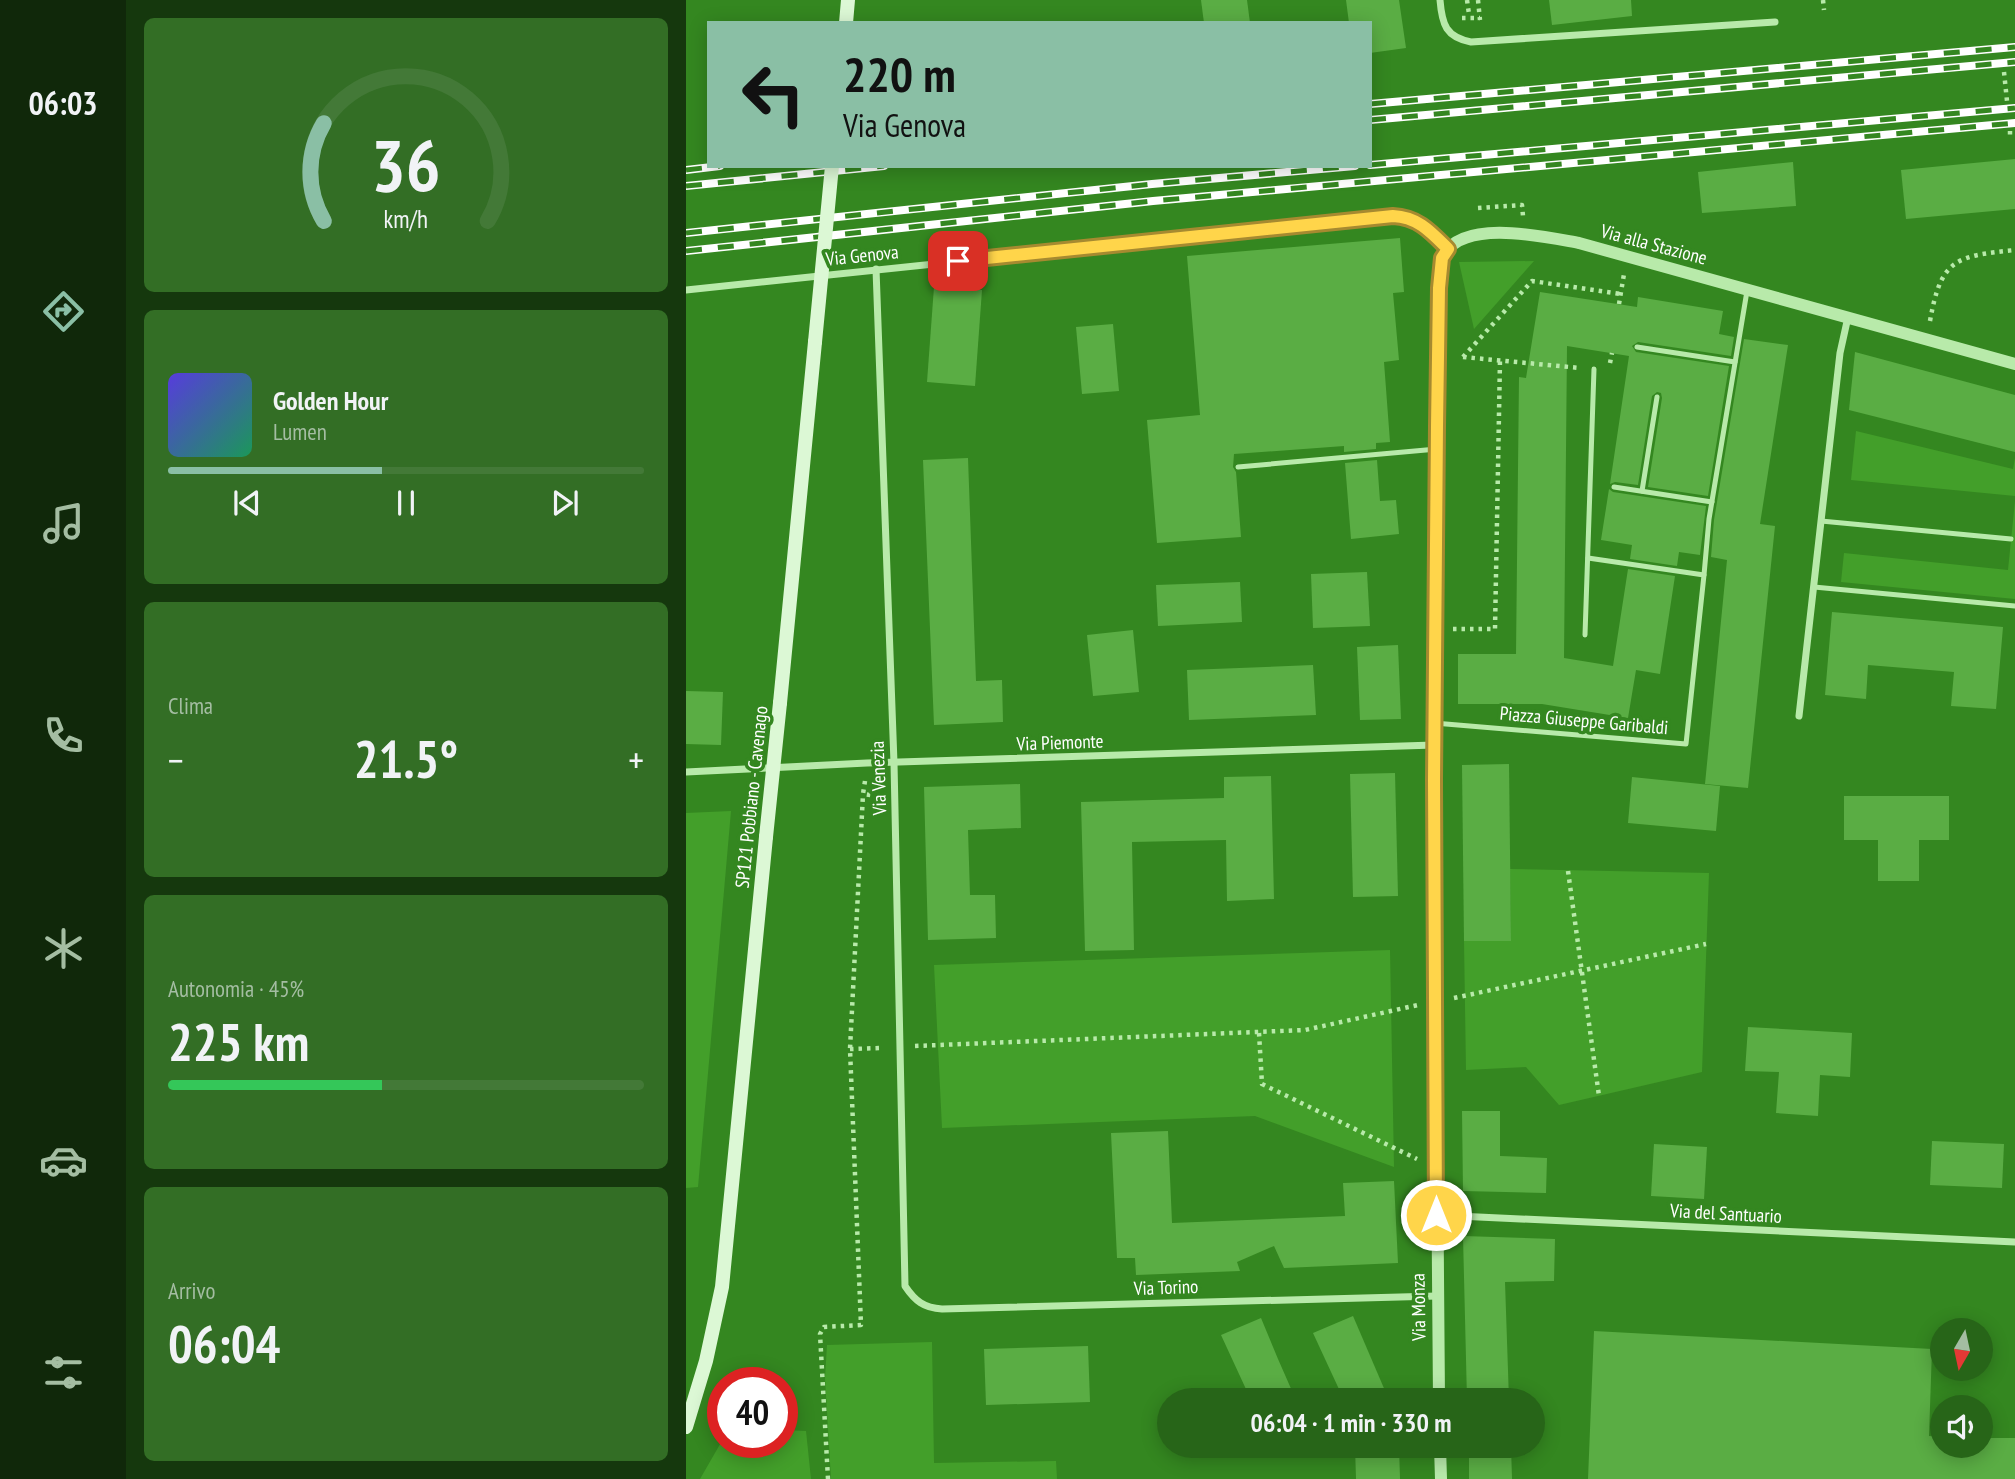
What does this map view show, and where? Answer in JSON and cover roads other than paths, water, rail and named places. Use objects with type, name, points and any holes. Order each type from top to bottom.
[{"type":"main road","points":[[846,21],[848,0]]},
{"type":"main road","name":"SP121 Pobbiano - Cavenago","points":[[686,1427],[710,1346],[724,1274],[832,168]]},
{"type":"street","points":[[1440,0],[1443,21],[1448,32],[1458,39],[1482,42],[1775,22]]},
{"type":"street","name":"Via Genova","points":[[686,290],[1393,216],[1419,222],[1448,249]]},
{"type":"street","name":"Via alla Stazione","points":[[1448,249],[1462,238],[1479,234],[1538,235],[1579,243],[2015,364]]},
{"type":"street","name":"Via Monza","points":[[1439,1388],[1434,723],[1440,272],[1442,258],[1448,249]]},
{"type":"street","name":"Via Venezia","points":[[876,269],[894,763],[905,1286]]},
{"type":"street","points":[[1799,716],[1840,353],[1849,317]]},
{"type":"street","name":"Via Piemonte","points":[[686,772],[867,763],[1434,745]]},
{"type":"street","name":"Via del Santuario","points":[[1436,1215],[2015,1242]]},
{"type":"street","name":"Via Torino","points":[[905,1286],[915,1301],[930,1308],[942,1309],[1437,1296]]},
{"type":"street","points":[[1440,1458],[1441,1479]]},
{"type":"lane","name":"Piazza Giuseppe Garibaldi","points":[[1434,723],[1686,744],[1712,502],[1747,289]]},
{"type":"lane","points":[[1637,347],[1735,362]]},
{"type":"lane","points":[[1585,635],[1594,369]]},
{"type":"lane","points":[[1642,491],[1657,397]]},
{"type":"lane","points":[[1238,467],[1437,449]]},
{"type":"lane","points":[[1614,487],[1712,502]]},
{"type":"lane","points":[[1821,521],[2011,539]]},
{"type":"lane","points":[[1588,558],[1704,575]]},
{"type":"lane","points":[[1814,587],[2015,606]]},
{"type":"railway","points":[[1372,104],[2015,47]]},
{"type":"railway","points":[[1372,120],[2015,62]]},
{"type":"railway","points":[[1372,165],[2015,108]]},
{"type":"railway","points":[[686,251],[1153,201],[2015,123]]},
{"type":"railway","points":[[686,170],[707,168]]},
{"type":"railway","points":[[686,186],[864,168]]},
{"type":"railway","points":[[686,233],[1152,184],[1332,168]]}]
